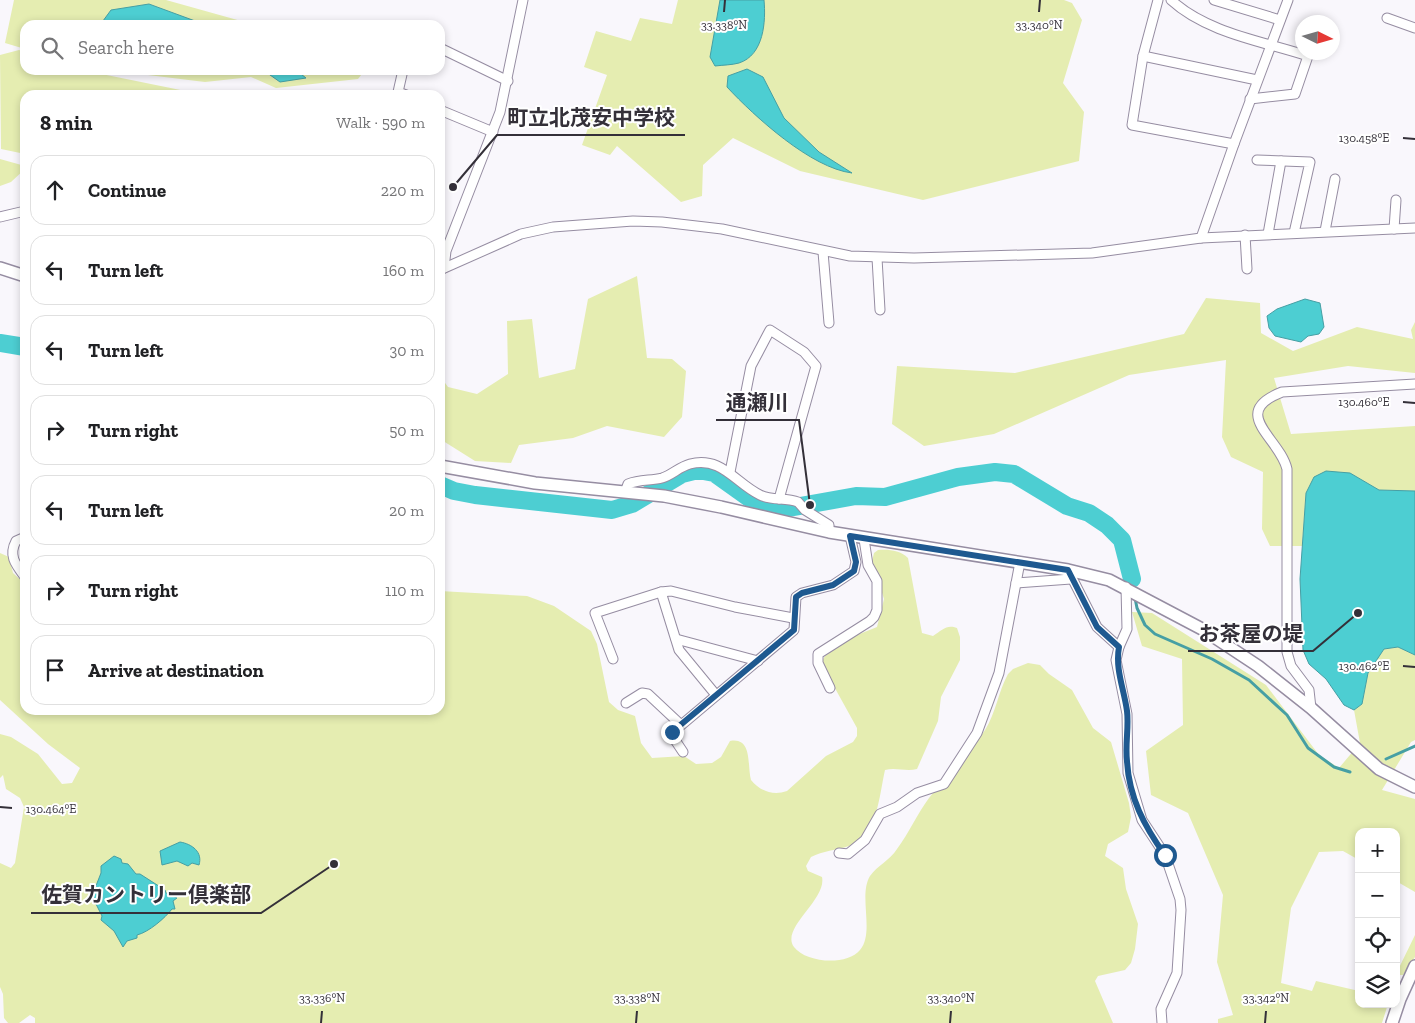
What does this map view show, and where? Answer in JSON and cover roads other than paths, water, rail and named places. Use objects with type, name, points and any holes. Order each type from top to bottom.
[{"type":"street","points":[[445,256],[493,132],[508,81],[524,0]]},
{"type":"street","points":[[1158,0],[1143,56],[1132,125],[1234,144]]},
{"type":"street","points":[[1171,0],[1185,13],[1210,26],[1308,56],[1295,94],[1250,99]]},
{"type":"street","points":[[1214,0],[1280,20]]},
{"type":"street","points":[[1202,238],[1286,1]]},
{"type":"street","points":[[1387,18],[1415,28]]},
{"type":"street","points":[[445,50],[508,81]]},
{"type":"street","points":[[1143,56],[1257,80]]},
{"type":"street","points":[[398,90],[402,75]]},
{"type":"street","points":[[445,112],[493,132]]},
{"type":"street","points":[[1257,160],[1310,162],[1294,233]]},
{"type":"street","points":[[1268,234],[1281,161]]},
{"type":"street","points":[[1325,231],[1335,179]]},
{"type":"street","points":[[1394,229],[1396,200]]},
{"type":"street","points":[[0,217],[20,212]]},
{"type":"street","points":[[445,268],[521,234],[553,227],[633,221],[722,229],[823,252],[877,258],[1092,253],[1202,238],[1415,228]]},
{"type":"street","points":[[1245,236],[1247,269]]},
{"type":"street","points":[[823,252],[829,322]]},
{"type":"street","points":[[877,258],[880,310]]},
{"type":"street","points":[[0,268],[20,274]]},
{"type":"street","points":[[730,472],[751,366],[770,330],[804,352],[816,366],[779,499]]},
{"type":"street","points":[[1311,708],[1309,690],[1291,666],[1287,652],[1287,469],[1285,459],[1260,427],[1258,410],[1269,397],[1282,392],[1415,384]]},
{"type":"street","points":[[630,492],[628,484],[636,480],[663,478],[689,464],[711,463],[730,472],[758,494],[798,502],[807,511],[829,526],[829,532]]},
{"type":"street","points":[[445,467],[526,482],[664,496],[864,539],[1020,562],[1070,574],[1097,576],[1126,587],[1225,644],[1258,666],[1311,708],[1379,769],[1415,787]]},
{"type":"street","points":[[800,526],[807,511]]},
{"type":"street","points":[[683,752],[671,734],[680,724],[794,630],[793,618],[796,597],[802,593],[833,585],[854,571],[856,562],[850,536]]},
{"type":"street","points":[[20,539],[16,541],[12,555],[14,563],[20,571]]},
{"type":"street","points":[[830,688],[818,663],[818,654],[870,621],[877,610],[877,581],[868,565],[864,539]]},
{"type":"street","points":[[839,853],[848,854],[865,840],[880,814],[897,807],[917,792],[944,784],[977,734],[999,673],[1020,562]]},
{"type":"street","points":[[1016,583],[1070,574]]},
{"type":"street","points":[[1070,574],[1097,627],[1119,647]]},
{"type":"street","points":[[1126,587],[1127,629],[1119,647],[1116,660],[1127,714],[1126,759],[1130,787],[1142,820],[1165,855],[1180,899],[1177,973],[1161,1009],[1162,1023]]},
{"type":"street","points":[[613,659],[595,613],[661,592],[671,591],[735,608],[793,618]]},
{"type":"street","points":[[661,592],[679,650],[716,695]]},
{"type":"street","points":[[676,639],[758,661]]},
{"type":"street","points":[[626,703],[642,693],[648,694],[680,724]]},
{"type":"street","points":[[1392,1023],[1400,999],[1415,966]]},
{"type":"water","points":[[720,0],[764,0],[764,27],[754,53],[747,59],[730,65],[715,66],[710,57]]},
{"type":"water","points":[[149,4],[192,20],[104,20],[111,10]]},
{"type":"water","points":[[747,69],[763,77],[784,118],[819,152],[852,173],[819,162],[802,152],[768,126],[739,99],[727,87],[728,76]]},
{"type":"water","points":[[270,75],[302,75],[306,78],[280,82]]},
{"type":"water","points":[[1305,299],[1320,303],[1324,327],[1319,334],[1308,336],[1301,342],[1275,336],[1269,328],[1267,316],[1277,309]]},
{"type":"water","points":[[1326,471],[1350,473],[1379,490],[1415,491],[1415,655],[1398,647],[1384,649],[1368,673],[1362,704],[1354,710],[1344,705],[1326,679],[1309,664],[1303,650],[1300,579],[1306,493],[1314,477]]},
{"type":"water","points":[[180,842],[196,849],[200,860],[199,865],[192,863],[188,866],[177,861],[162,865],[160,851]]},
{"type":"water","points":[[114,856],[121,859],[122,863],[128,864],[136,874],[140,874],[165,890],[166,893],[177,898],[173,901],[175,909],[172,909],[152,928],[137,935],[137,938],[127,941],[123,947],[114,931],[101,920],[102,916],[92,896],[101,873],[101,866]]},
{"type":"waterway","points":[[0,343],[20,346]]},
{"type":"waterway","points":[[445,487],[475,495],[612,510],[632,504],[682,474],[698,470],[714,473],[759,505],[783,509],[856,496],[885,497],[958,477],[995,472],[1014,474],[1067,506],[1089,513],[1107,525],[1122,540],[1132,579]]},
{"type":"waterway","points":[[1132,579],[1134,589]]},
{"type":"waterway","points":[[1135,598],[1137,608],[1145,625],[1155,634],[1212,659],[1249,680],[1287,715],[1308,748],[1334,767],[1350,772]]},
{"type":"waterway","points":[[1386,759],[1415,746]]},
{"type":"place","name":"町立北茂安中学校","points":[[453,187]]},
{"type":"place","name":"通瀬川","points":[[810,505]]},
{"type":"place","name":"お茶屋の堤","points":[[1358,613]]},
{"type":"place","name":"佐賀カントリー倶楽部","points":[[334,864]]}]
